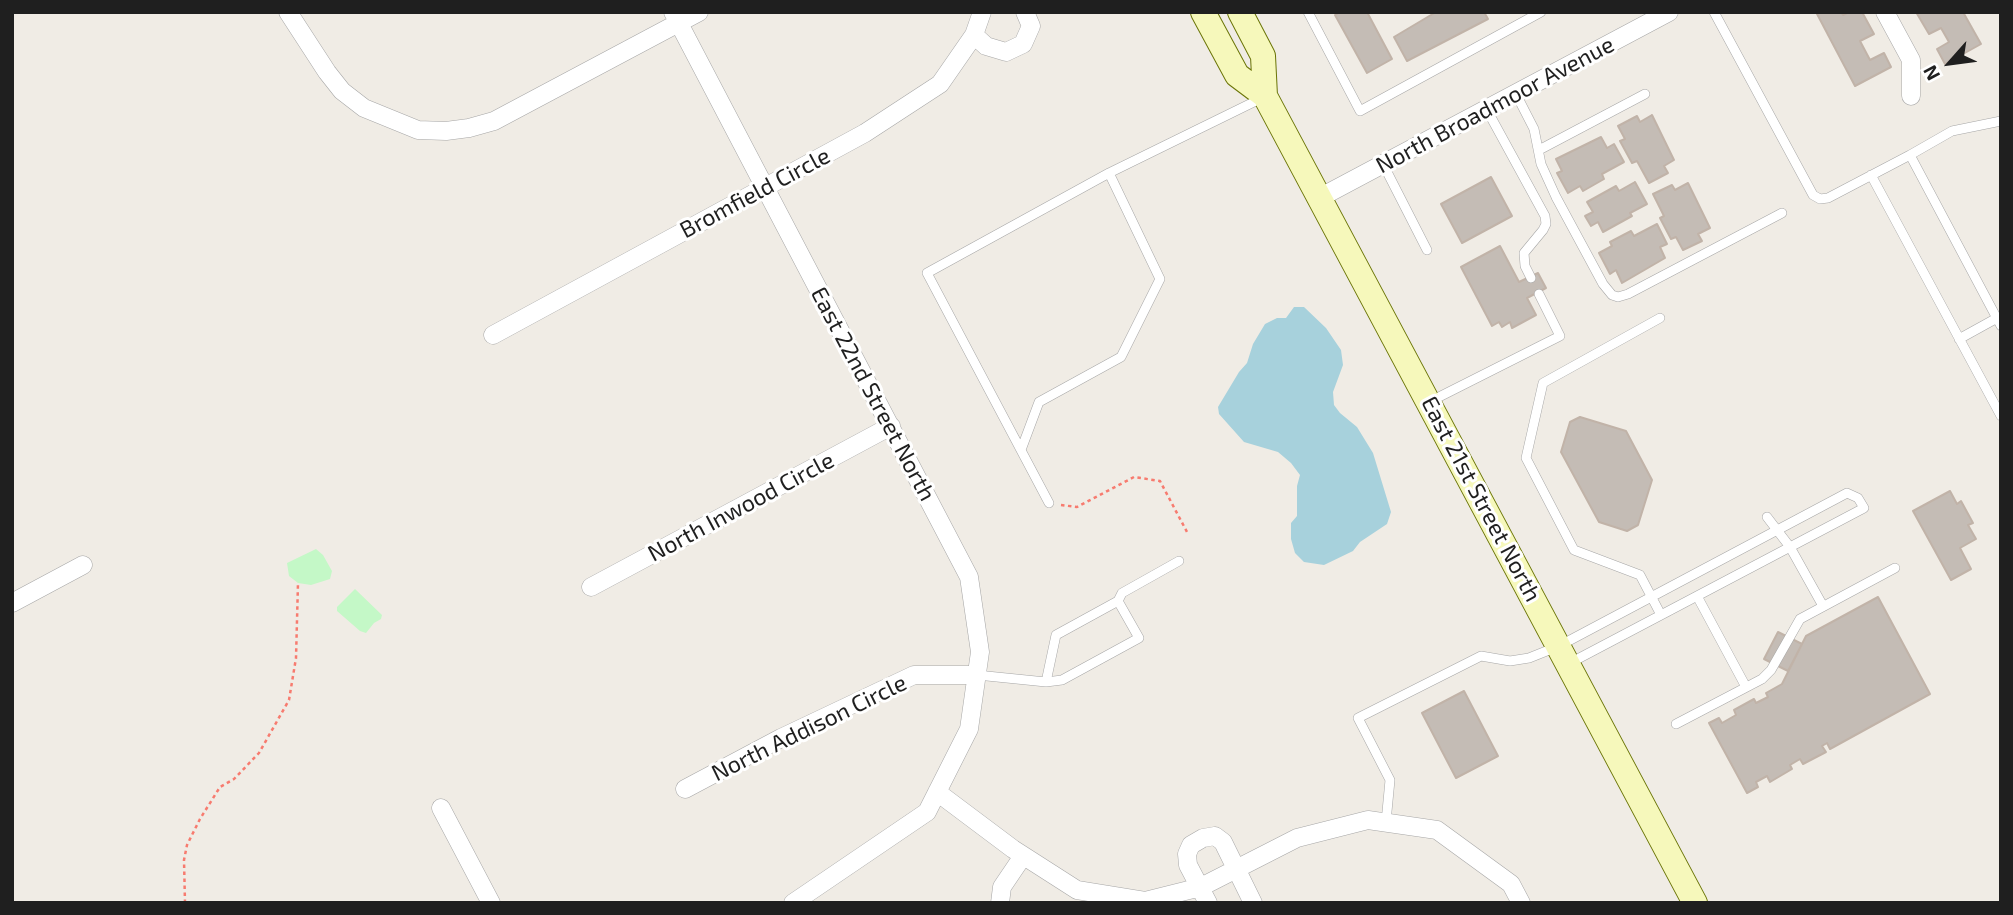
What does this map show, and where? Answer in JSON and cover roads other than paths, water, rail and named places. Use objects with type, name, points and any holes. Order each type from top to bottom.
[{"type":"main road","name":"East 21st Street North","points":[[1203,12],[1237,75],[1265,96],[1321,197],[1695,903]]},
{"type":"main road","name":"East 21st Street North","points":[[1240,12],[1263,56],[1265,96]]},
{"type":"street","points":[[288,12],[342,91],[364,108],[418,130],[446,131],[494,121],[676,18],[699,12]]},
{"type":"street","name":"Bromfield Circle","points":[[493,335],[865,133],[940,84],[974,35],[982,12]]},
{"type":"street","points":[[974,35],[986,46],[1006,52],[1023,44],[1031,26],[1025,12]]},
{"type":"street","name":"North Broadmoor Avenue","points":[[1321,197],[1669,12]]},
{"type":"street","points":[[1885,12],[1911,60],[1911,96]]},
{"type":"street","name":"East 22nd Street North","points":[[676,18],[969,577],[980,652],[969,729],[927,812],[793,903]]},
{"type":"street","name":"North Inwood Circle","points":[[591,587],[891,426]]},
{"type":"street","points":[[12,603],[83,565]]},
{"type":"street","name":"North Addison Circle","points":[[685,789],[781,738],[914,675],[977,675]]},
{"type":"street","points":[[937,792],[1023,856],[1077,890],[1144,901],[1204,895],[1236,868],[1297,838],[1368,820],[1437,830],[1511,884],[1521,903]]},
{"type":"street","points":[[441,808],[491,903]]},
{"type":"street","points":[[1204,895],[1188,864],[1187,854],[1191,845],[1203,838],[1215,836],[1223,842],[1253,903]]},
{"type":"street","points":[[1000,903],[1002,887],[1023,856]]},
{"type":"lane","points":[[1308,12],[1360,111],[1541,12]]},
{"type":"lane","points":[[1714,12],[1813,195],[1820,199],[1828,198],[1952,131],[1998,125]]},
{"type":"lane","points":[[1516,94],[1534,129],[1541,164],[1556,197],[1603,284],[1612,295],[1618,297],[1628,294],[1782,213]]},
{"type":"lane","points":[[1539,150],[1644,94]]},
{"type":"lane","points":[[1049,503],[927,272],[1109,173],[1265,96]]},
{"type":"lane","points":[[1487,110],[1545,216],[1546,224],[1543,230],[1524,253],[1525,266],[1531,278]]},
{"type":"lane","points":[[1910,155],[1999,322],[1959,339]]},
{"type":"lane","points":[[1383,164],[1427,250]]},
{"type":"lane","points":[[1021,450],[1039,402],[1121,357],[1160,278],[1109,173]]},
{"type":"lane","points":[[1871,175],[2001,416]]},
{"type":"lane","points":[[1429,401],[1560,335],[1539,294]]},
{"type":"lane","points":[[1660,318],[1543,383],[1526,458],[1574,550],[1640,575],[1661,615]]},
{"type":"lane","points":[[1386,822],[1390,780],[1358,718],[1481,656],[1510,661],[1564,655],[1661,615],[1864,508],[1858,498],[1847,493],[1651,596],[1564,655]]},
{"type":"lane","points":[[1767,517],[1790,547],[1823,606]]},
{"type":"lane","points":[[1046,682],[1056,635],[1118,601],[1122,593],[1179,561]]},
{"type":"lane","points":[[1676,724],[1762,679],[1771,670],[1800,619],[1895,568]]},
{"type":"lane","points":[[1697,596],[1746,687]]},
{"type":"lane","points":[[977,675],[1046,682],[1062,680],[1139,638],[1118,601]]},
{"type":"water","points":[[1294,307],[1304,307],[1326,328],[1341,350],[1343,365],[1333,392],[1334,405],[1357,427],[1373,453],[1391,512],[1387,524],[1360,542],[1353,551],[1324,565],[1304,562],[1295,553],[1291,539],[1291,523],[1297,516],[1297,486],[1300,475],[1278,452],[1244,442],[1219,414],[1218,407],[1247,363],[1253,344],[1265,324],[1277,318],[1286,318]]}]
